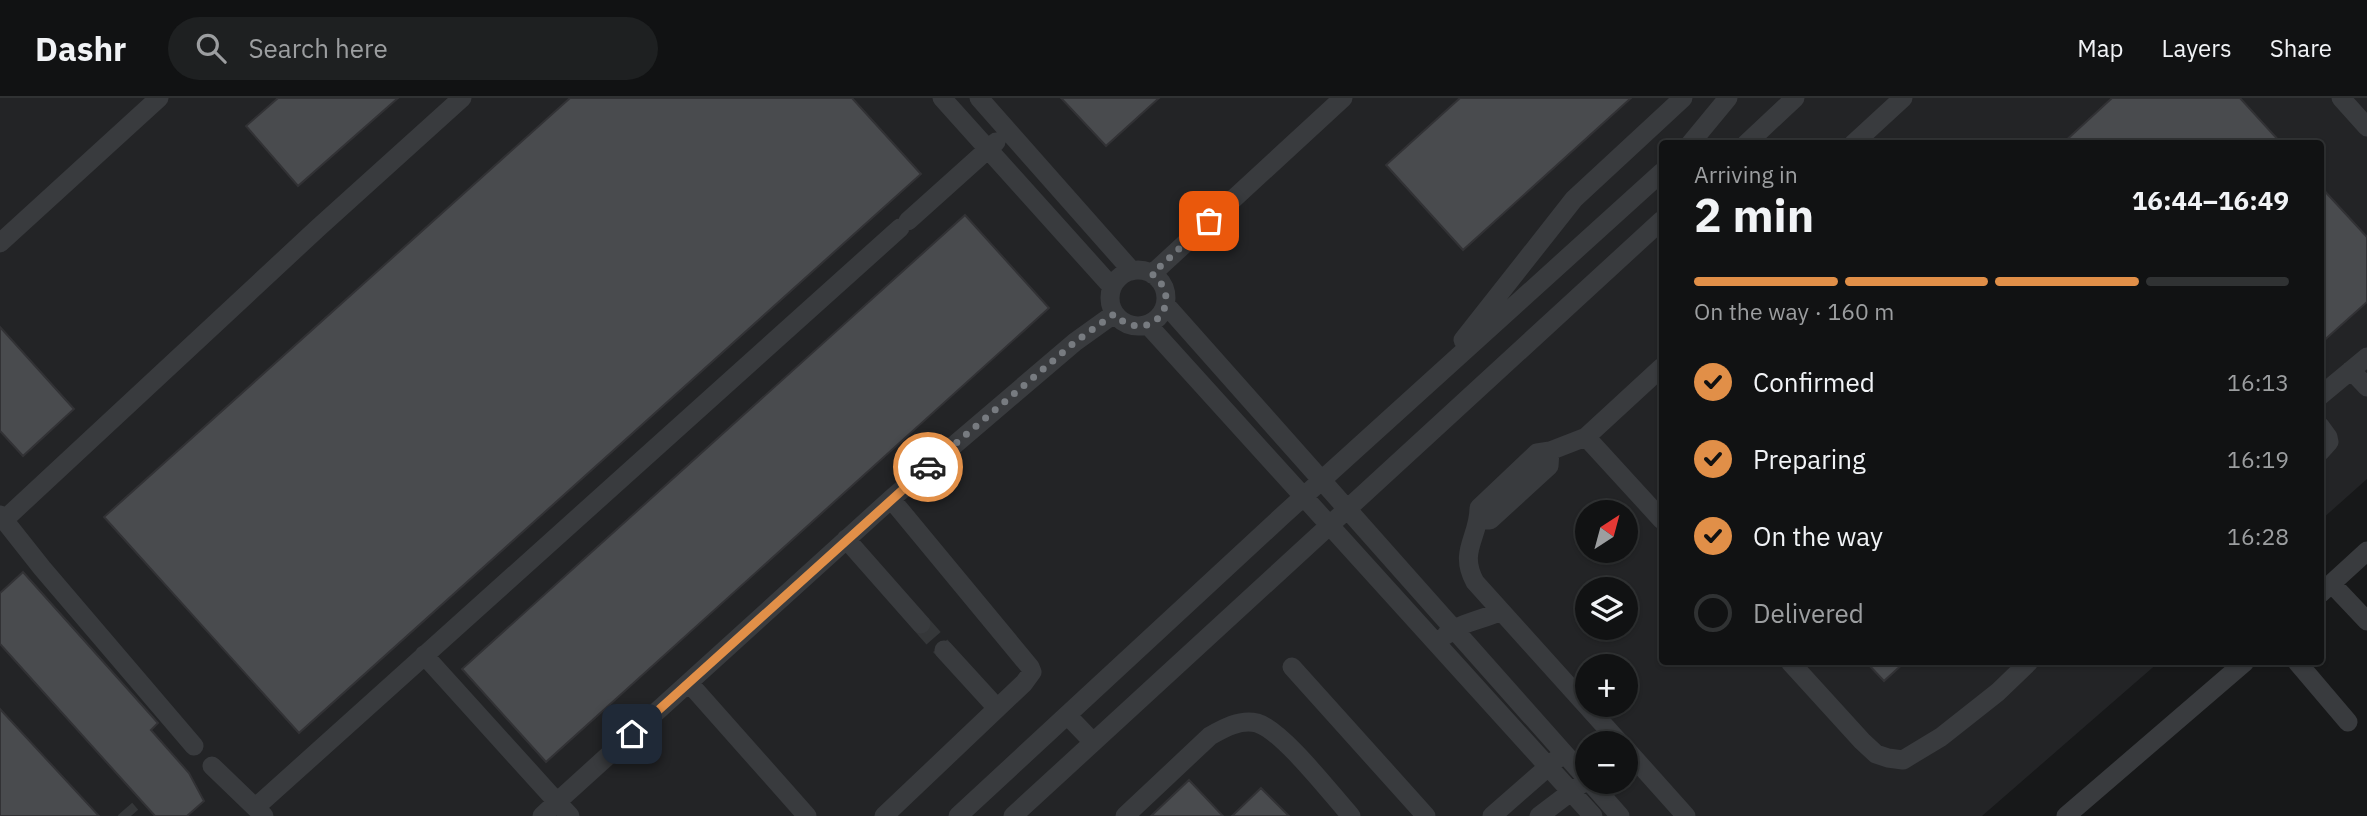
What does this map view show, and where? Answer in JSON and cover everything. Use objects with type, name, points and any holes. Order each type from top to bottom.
[{"type":"street","points":[[0,243],[159,98]]},
{"type":"street","points":[[194,746],[41,568],[2,518],[462,98]]},
{"type":"street","points":[[942,98],[1112,287]]},
{"type":"street","points":[[979,98],[1132,271]]},
{"type":"street","points":[[1152,274],[1343,98]]},
{"type":"street","points":[[1438,374],[1574,199],[1683,98]]},
{"type":"street","points":[[1693,140],[1728,98]]},
{"type":"street","points":[[1750,140],[1795,98]]},
{"type":"street","points":[[1857,140],[1903,98]]},
{"type":"street","points":[[2340,98],[2367,127]]},
{"type":"street","points":[[212,766],[260,812],[424,655],[1009,131]]},
{"type":"street","points":[[958,816],[1438,374],[1659,175]]},
{"type":"street","points":[[1013,816],[1659,223]]},
{"type":"street","points":[[1166,305],[1156,321],[1148,326],[1129,325],[1114,314],[1110,296],[1112,287],[1117,279],[1132,271],[1143,270],[1152,274],[1164,287],[1166,305],[1575,765]]},
{"type":"street","points":[[542,816],[563,809],[688,682],[846,539],[1075,342],[1114,314]]},
{"type":"street","points":[[1148,326],[1593,816]]},
{"type":"street","points":[[2324,393],[2367,357]]},
{"type":"street","points":[[1609,731],[1475,582],[1468,569],[1467,552],[1479,520],[1479,508],[1537,453],[1550,451],[1586,437],[1659,370]]},
{"type":"street","points":[[2351,370],[2367,387]]},
{"type":"street","points":[[2324,433],[2329,442],[2324,448]]},
{"type":"street","points":[[1586,437],[1659,517]]},
{"type":"street","points":[[884,816],[1030,676],[1030,667],[891,499]]},
{"type":"street","points":[[846,539],[921,624]]},
{"type":"street","points":[[2367,551],[2326,589],[2367,621]]},
{"type":"street","points":[[1437,642],[1454,628],[1488,618],[1501,611]]},
{"type":"street","points":[[944,650],[997,708]]},
{"type":"street","points":[[424,655],[563,809]]},
{"type":"street","points":[[1793,665],[1869,748],[1876,754],[1903,760],[1951,730],[1998,692],[2026,665]]},
{"type":"street","points":[[2066,816],[2235,665]]},
{"type":"street","points":[[2300,665],[2348,722]]},
{"type":"street","points":[[1292,667],[1426,816]]},
{"type":"street","points":[[688,682],[807,816]]},
{"type":"street","points":[[1067,715],[1093,742]]},
{"type":"street","points":[[1125,816],[1210,736],[1226,727],[1244,722],[1258,723],[1285,743],[1351,816]]},
{"type":"street","points":[[1492,816],[1564,752]]},
{"type":"street","points":[[1638,762],[1686,816]]},
{"type":"street","points":[[1539,816],[1575,790]]},
{"type":"street","points":[[1600,794],[1620,816]]},
{"type":"shaded area","points":[[0,98],[2367,98],[2367,479],[2324,517],[2324,140],[1659,140],[1659,665],[2156,665],[1982,816],[0,816]]},
{"type":"building","points":[[278,98],[398,98],[298,186],[246,126]]},
{"type":"building","points":[[570,98],[852,98],[921,174],[299,733],[104,517]]},
{"type":"building","points":[[1061,98],[1159,98],[1106,146]]},
{"type":"building","points":[[1460,98],[1631,98],[1463,250],[1386,165]]},
{"type":"building","points":[[2112,98],[2240,98],[2278,140],[2066,140]]},
{"type":"building","points":[[2324,190],[2367,237],[2367,302],[2324,340]]},
{"type":"building","points":[[965,215],[1049,308],[546,762],[462,669]]},
{"type":"building","points":[[0,327],[74,409],[23,456],[0,431]]},
{"type":"building","points":[[23,572],[158,723],[151,730],[189,773],[204,801],[187,816],[155,816],[0,644],[0,593]]},
{"type":"building","points":[[1869,665],[1902,665],[1884,681]]},
{"type":"building","points":[[0,709],[99,816],[0,816]]},
{"type":"building","points":[[1189,780],[1223,816],[1151,816]]},
{"type":"building","points":[[1261,788],[1289,816],[1232,816]]},
{"type":"tunnel","points":[[921,624],[944,650]]},
{"type":"tunnel","points":[[125,809],[131,816]]},
{"type":"way so far","points":[[928,467],[1075,342],[1114,314],[1121,321],[1138,327],[1148,326],[1156,321],[1166,305],[1167,296],[1159,279],[1152,274],[1209,221]]},
{"type":"route","points":[[632,734],[928,467]]}]
